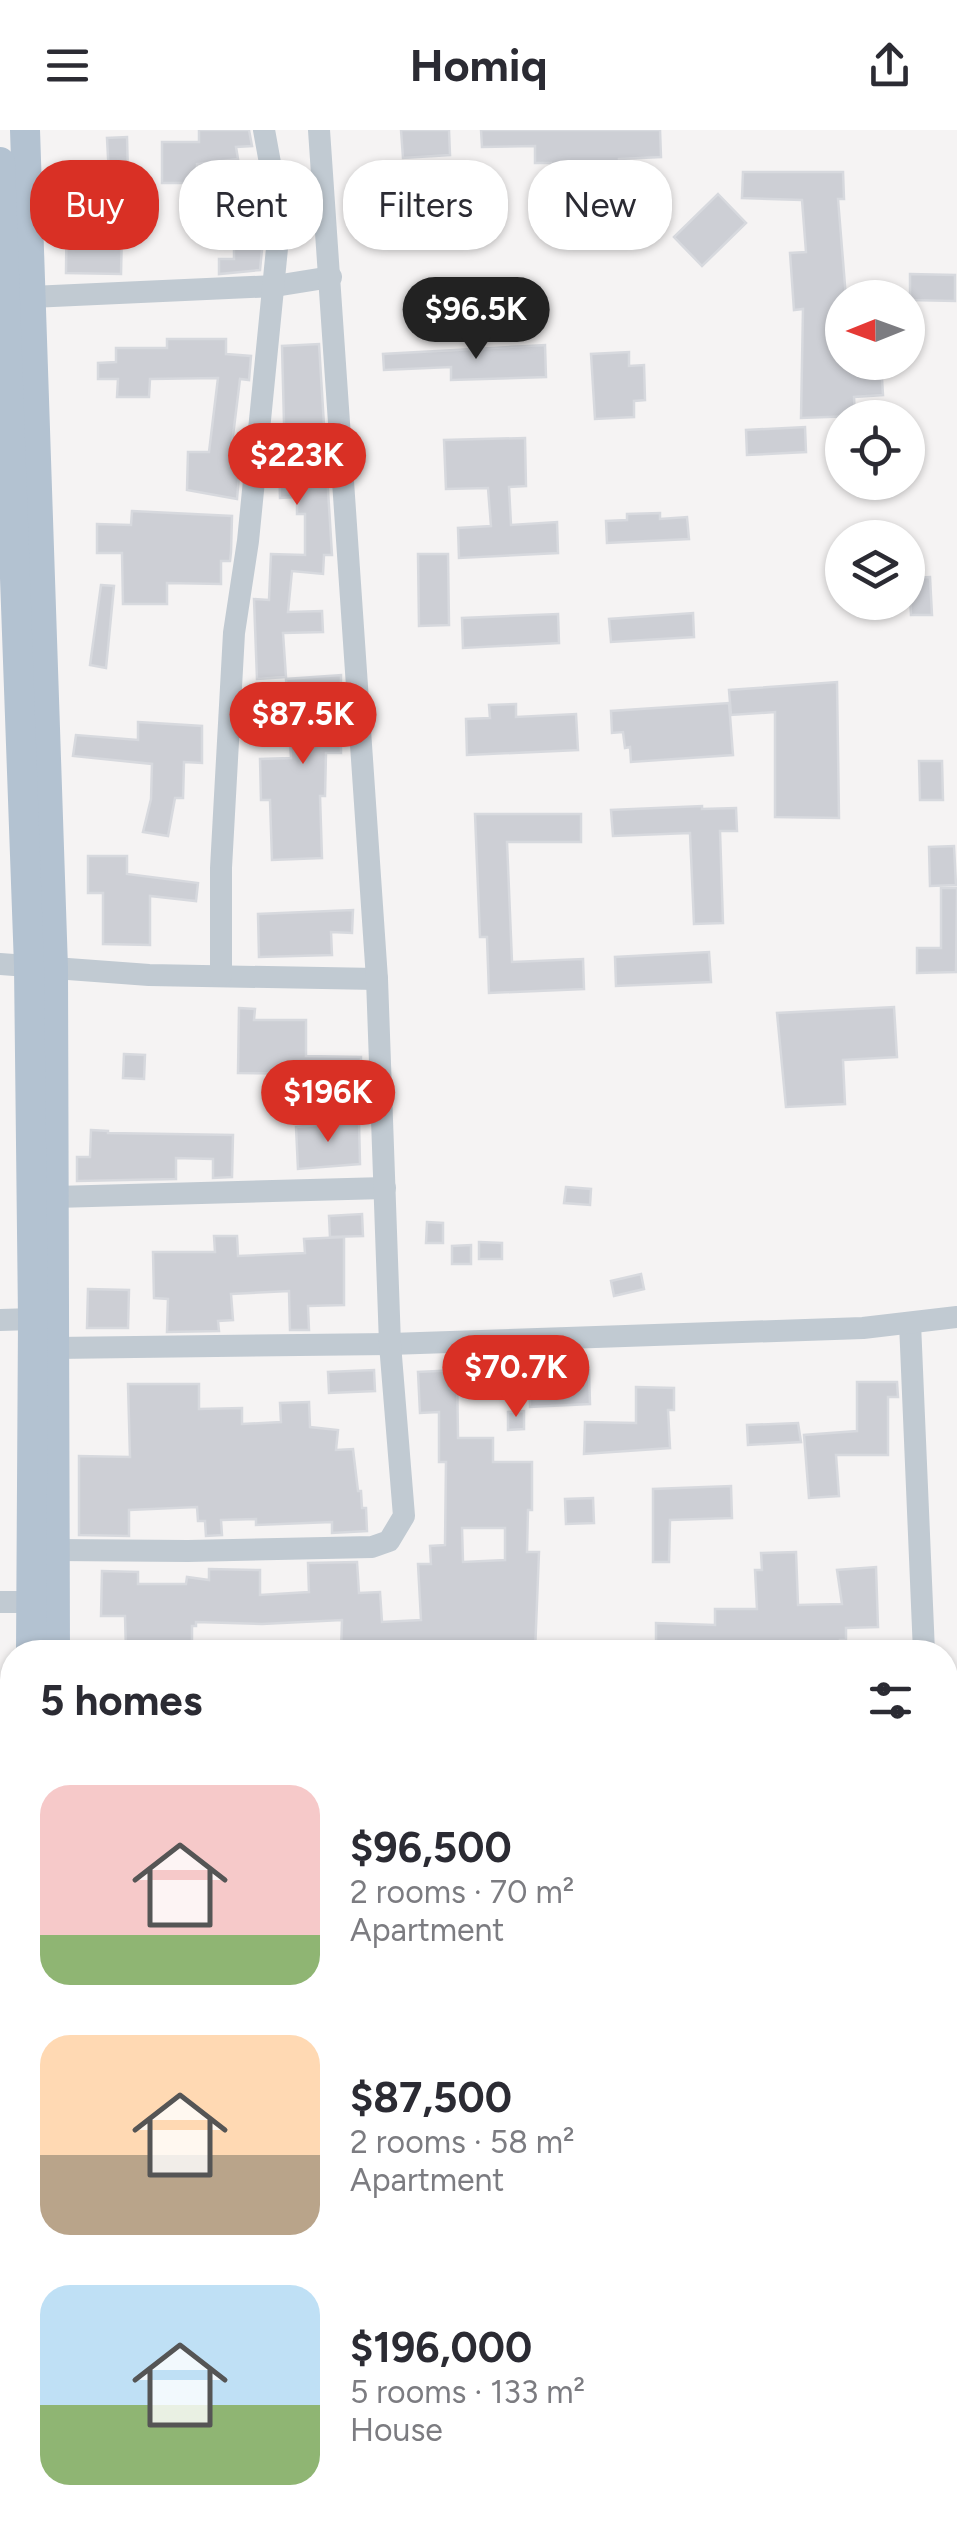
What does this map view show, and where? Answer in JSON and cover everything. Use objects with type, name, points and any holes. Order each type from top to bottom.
[{"type":"main road","points":[[26,130],[31,296],[31,1640]]},
{"type":"main road","points":[[0,162],[28,966],[55,1196],[55,1640]]},
{"type":"street","points":[[221,975],[221,868],[234,633],[248,541],[280,218],[264,130]]},
{"type":"street","points":[[55,1550],[372,1547],[389,1541],[404,1516],[390,1344],[377,979],[319,130]]},
{"type":"street","points":[[31,296],[275,286],[331,277]]},
{"type":"street","points":[[28,966],[377,979]]},
{"type":"street","points":[[55,1196],[385,1188]]},
{"type":"street","points":[[55,1348],[390,1344],[863,1328],[957,1317]]},
{"type":"street","points":[[0,1320],[33,1319]]},
{"type":"street","points":[[910,1322],[923,1640]]},
{"type":"street","points":[[0,1602],[31,1602]]},
{"type":"building","points":[[199,130],[249,130],[252,146],[236,147],[238,159],[179,160],[179,183],[162,183],[162,142],[199,142]]},
{"type":"building","points":[[401,130],[449,130],[450,155],[403,158]]},
{"type":"building","points":[[481,130],[660,130],[661,157],[535,160],[535,146],[482,147]]},
{"type":"building","points":[[127,137],[128,160],[108,160],[107,138]]},
{"type":"building","points":[[743,172],[843,172],[844,199],[838,199],[845,280],[825,280],[825,380],[882,380],[883,395],[825,400],[825,417],[801,418],[803,309],[794,310],[790,253],[806,252],[802,200],[742,198]]},
{"type":"building","points":[[718,194],[746,223],[702,266],[674,237]]},
{"type":"building","points":[[66,250],[122,250],[121,274],[66,273]]},
{"type":"building","points":[[234,250],[262,250],[260,270],[219,274],[219,259],[234,259]]},
{"type":"building","points":[[910,274],[955,275],[955,301],[925,300],[925,280],[910,280]]},
{"type":"building","points":[[167,339],[226,339],[226,354],[251,356],[249,380],[240,379],[231,452],[241,452],[237,499],[187,490],[188,452],[209,452],[218,378],[150,379],[149,397],[117,397],[118,379],[98,379],[98,363],[116,362],[116,348],[167,348]]},
{"type":"building","points":[[319,344],[332,555],[324,555],[323,574],[292,571],[288,612],[322,611],[323,632],[283,633],[286,677],[257,679],[254,599],[269,600],[271,554],[305,555],[305,514],[297,514],[297,497],[280,498],[279,461],[285,461],[282,346]]},
{"type":"building","points":[[545,345],[546,377],[451,380],[451,367],[384,370],[383,354]]},
{"type":"building","points":[[629,352],[629,366],[644,365],[645,400],[634,401],[634,417],[595,419],[591,354]]},
{"type":"building","points":[[805,427],[806,452],[747,455],[746,430]]},
{"type":"building","points":[[525,438],[526,486],[509,487],[511,525],[557,522],[558,553],[459,558],[458,528],[491,526],[488,488],[446,489],[444,440]]},
{"type":"building","points":[[132,511],[232,516],[230,561],[221,561],[221,584],[167,583],[167,604],[123,604],[122,553],[97,553],[97,524],[131,525]]},
{"type":"building","points":[[660,513],[660,519],[687,517],[689,539],[607,543],[606,521],[627,520],[627,514]]},
{"type":"building","points":[[418,554],[448,554],[449,625],[419,626]]},
{"type":"building","points":[[925,577],[930,577],[932,615],[925,615]]},
{"type":"building","points":[[101,585],[114,586],[106,668],[90,665]]},
{"type":"building","points":[[693,613],[694,637],[611,642],[609,619]]},
{"type":"building","points":[[558,614],[559,643],[463,648],[462,618]]},
{"type":"building","points":[[341,675],[341,753],[326,753],[325,796],[320,796],[322,858],[272,860],[270,800],[261,800],[260,759],[291,758],[286,679]]},
{"type":"building","points":[[837,682],[839,818],[775,817],[775,712],[731,715],[729,690]]},
{"type":"building","points":[[729,703],[733,755],[631,762],[623,732],[612,733],[611,711]]},
{"type":"building","points":[[516,704],[516,717],[576,714],[578,750],[467,755],[466,719],[490,718],[489,705]]},
{"type":"building","points":[[138,722],[202,726],[202,763],[184,762],[183,798],[175,798],[168,836],[143,832],[151,799],[152,764],[73,756],[76,735],[138,740]]},
{"type":"building","points":[[919,761],[942,761],[943,800],[920,800]]},
{"type":"building","points":[[736,808],[737,831],[720,831],[723,923],[694,924],[690,833],[613,836],[611,810]]},
{"type":"building","points":[[475,814],[581,814],[581,842],[507,842],[512,962],[583,959],[584,989],[489,993],[487,937],[480,937]]},
{"type":"building","points":[[954,846],[956,885],[930,886],[929,847]]},
{"type":"building","points":[[88,856],[127,856],[127,874],[198,883],[196,901],[150,896],[150,945],[103,944],[103,893],[88,893]]},
{"type":"building","points":[[941,888],[957,888],[956,972],[917,973],[917,948],[941,948]]},
{"type":"building","points":[[353,910],[352,933],[331,932],[332,955],[259,957],[258,914]]},
{"type":"building","points":[[709,952],[711,982],[616,986],[615,957]]},
{"type":"building","points":[[894,1007],[897,1057],[843,1060],[845,1104],[786,1107],[777,1013]]},
{"type":"building","points":[[239,1008],[255,1009],[254,1020],[306,1020],[306,1056],[361,1057],[361,1074],[238,1073]]},
{"type":"building","points":[[124,1054],[145,1055],[144,1079],[123,1078]]},
{"type":"building","points":[[359,1121],[360,1164],[298,1169],[296,1127]]},
{"type":"building","points":[[91,1130],[233,1135],[232,1177],[213,1178],[213,1159],[176,1158],[176,1179],[77,1181],[77,1157],[90,1157]]},
{"type":"building","points":[[566,1187],[591,1189],[590,1205],[564,1203]]},
{"type":"building","points":[[362,1214],[363,1236],[330,1237],[329,1216]]},
{"type":"building","points":[[427,1222],[443,1223],[443,1243],[426,1243]]},
{"type":"building","points":[[214,1236],[237,1236],[238,1256],[305,1253],[304,1239],[344,1237],[344,1305],[308,1306],[309,1330],[290,1330],[289,1291],[231,1294],[233,1320],[218,1321],[219,1331],[167,1332],[168,1299],[154,1298],[153,1252],[215,1252]]},
{"type":"building","points":[[479,1242],[502,1243],[502,1259],[479,1259]]},
{"type":"building","points":[[471,1245],[471,1264],[452,1264],[452,1246]]},
{"type":"building","points":[[641,1274],[644,1289],[614,1296],[611,1281]]},
{"type":"building","points":[[88,1289],[129,1290],[128,1328],[87,1328]]},
{"type":"building","points":[[374,1370],[375,1391],[329,1393],[328,1372]]},
{"type":"building","points":[[457,1370],[458,1438],[493,1438],[493,1462],[532,1462],[527,1552],[539,1552],[535,1640],[341,1640],[342,1620],[196,1622],[192,1626],[192,1640],[126,1640],[125,1616],[101,1616],[102,1571],[138,1572],[138,1584],[186,1584],[187,1577],[209,1580],[209,1569],[260,1570],[260,1595],[309,1592],[308,1563],[357,1562],[359,1593],[380,1592],[382,1622],[421,1620],[418,1564],[431,1564],[430,1546],[445,1545],[446,1462],[439,1462],[439,1412],[420,1413],[418,1372]],"holes":[[[462,1528],[505,1528],[505,1560],[463,1562]]]},
{"type":"building","points":[[589,1370],[590,1404],[530,1407],[529,1373]]},
{"type":"building","points":[[857,1382],[897,1382],[898,1397],[888,1397],[888,1455],[836,1455],[839,1496],[809,1498],[804,1435],[857,1431]]},
{"type":"building","points":[[128,1384],[199,1384],[199,1409],[242,1408],[242,1424],[281,1422],[280,1403],[309,1402],[310,1427],[338,1430],[336,1450],[353,1449],[367,1531],[332,1533],[332,1522],[256,1525],[256,1519],[221,1520],[222,1535],[206,1536],[205,1521],[198,1521],[197,1507],[129,1510],[129,1536],[79,1535],[79,1456],[130,1457]]},
{"type":"building","points":[[636,1387],[674,1388],[674,1410],[668,1410],[670,1448],[584,1454],[585,1422],[636,1423]]},
{"type":"building","points":[[524,1411],[524,1429],[508,1430],[508,1412]]},
{"type":"building","points":[[798,1423],[801,1442],[748,1445],[747,1425]]},
{"type":"building","points":[[731,1486],[732,1518],[670,1520],[669,1562],[653,1562],[653,1489]]},
{"type":"building","points":[[593,1498],[594,1523],[566,1524],[565,1499]]},
{"type":"building","points":[[796,1552],[798,1605],[842,1604],[837,1570],[876,1567],[878,1627],[846,1628],[846,1640],[656,1640],[656,1623],[715,1625],[715,1609],[757,1609],[755,1570],[762,1570],[761,1553]]}]
